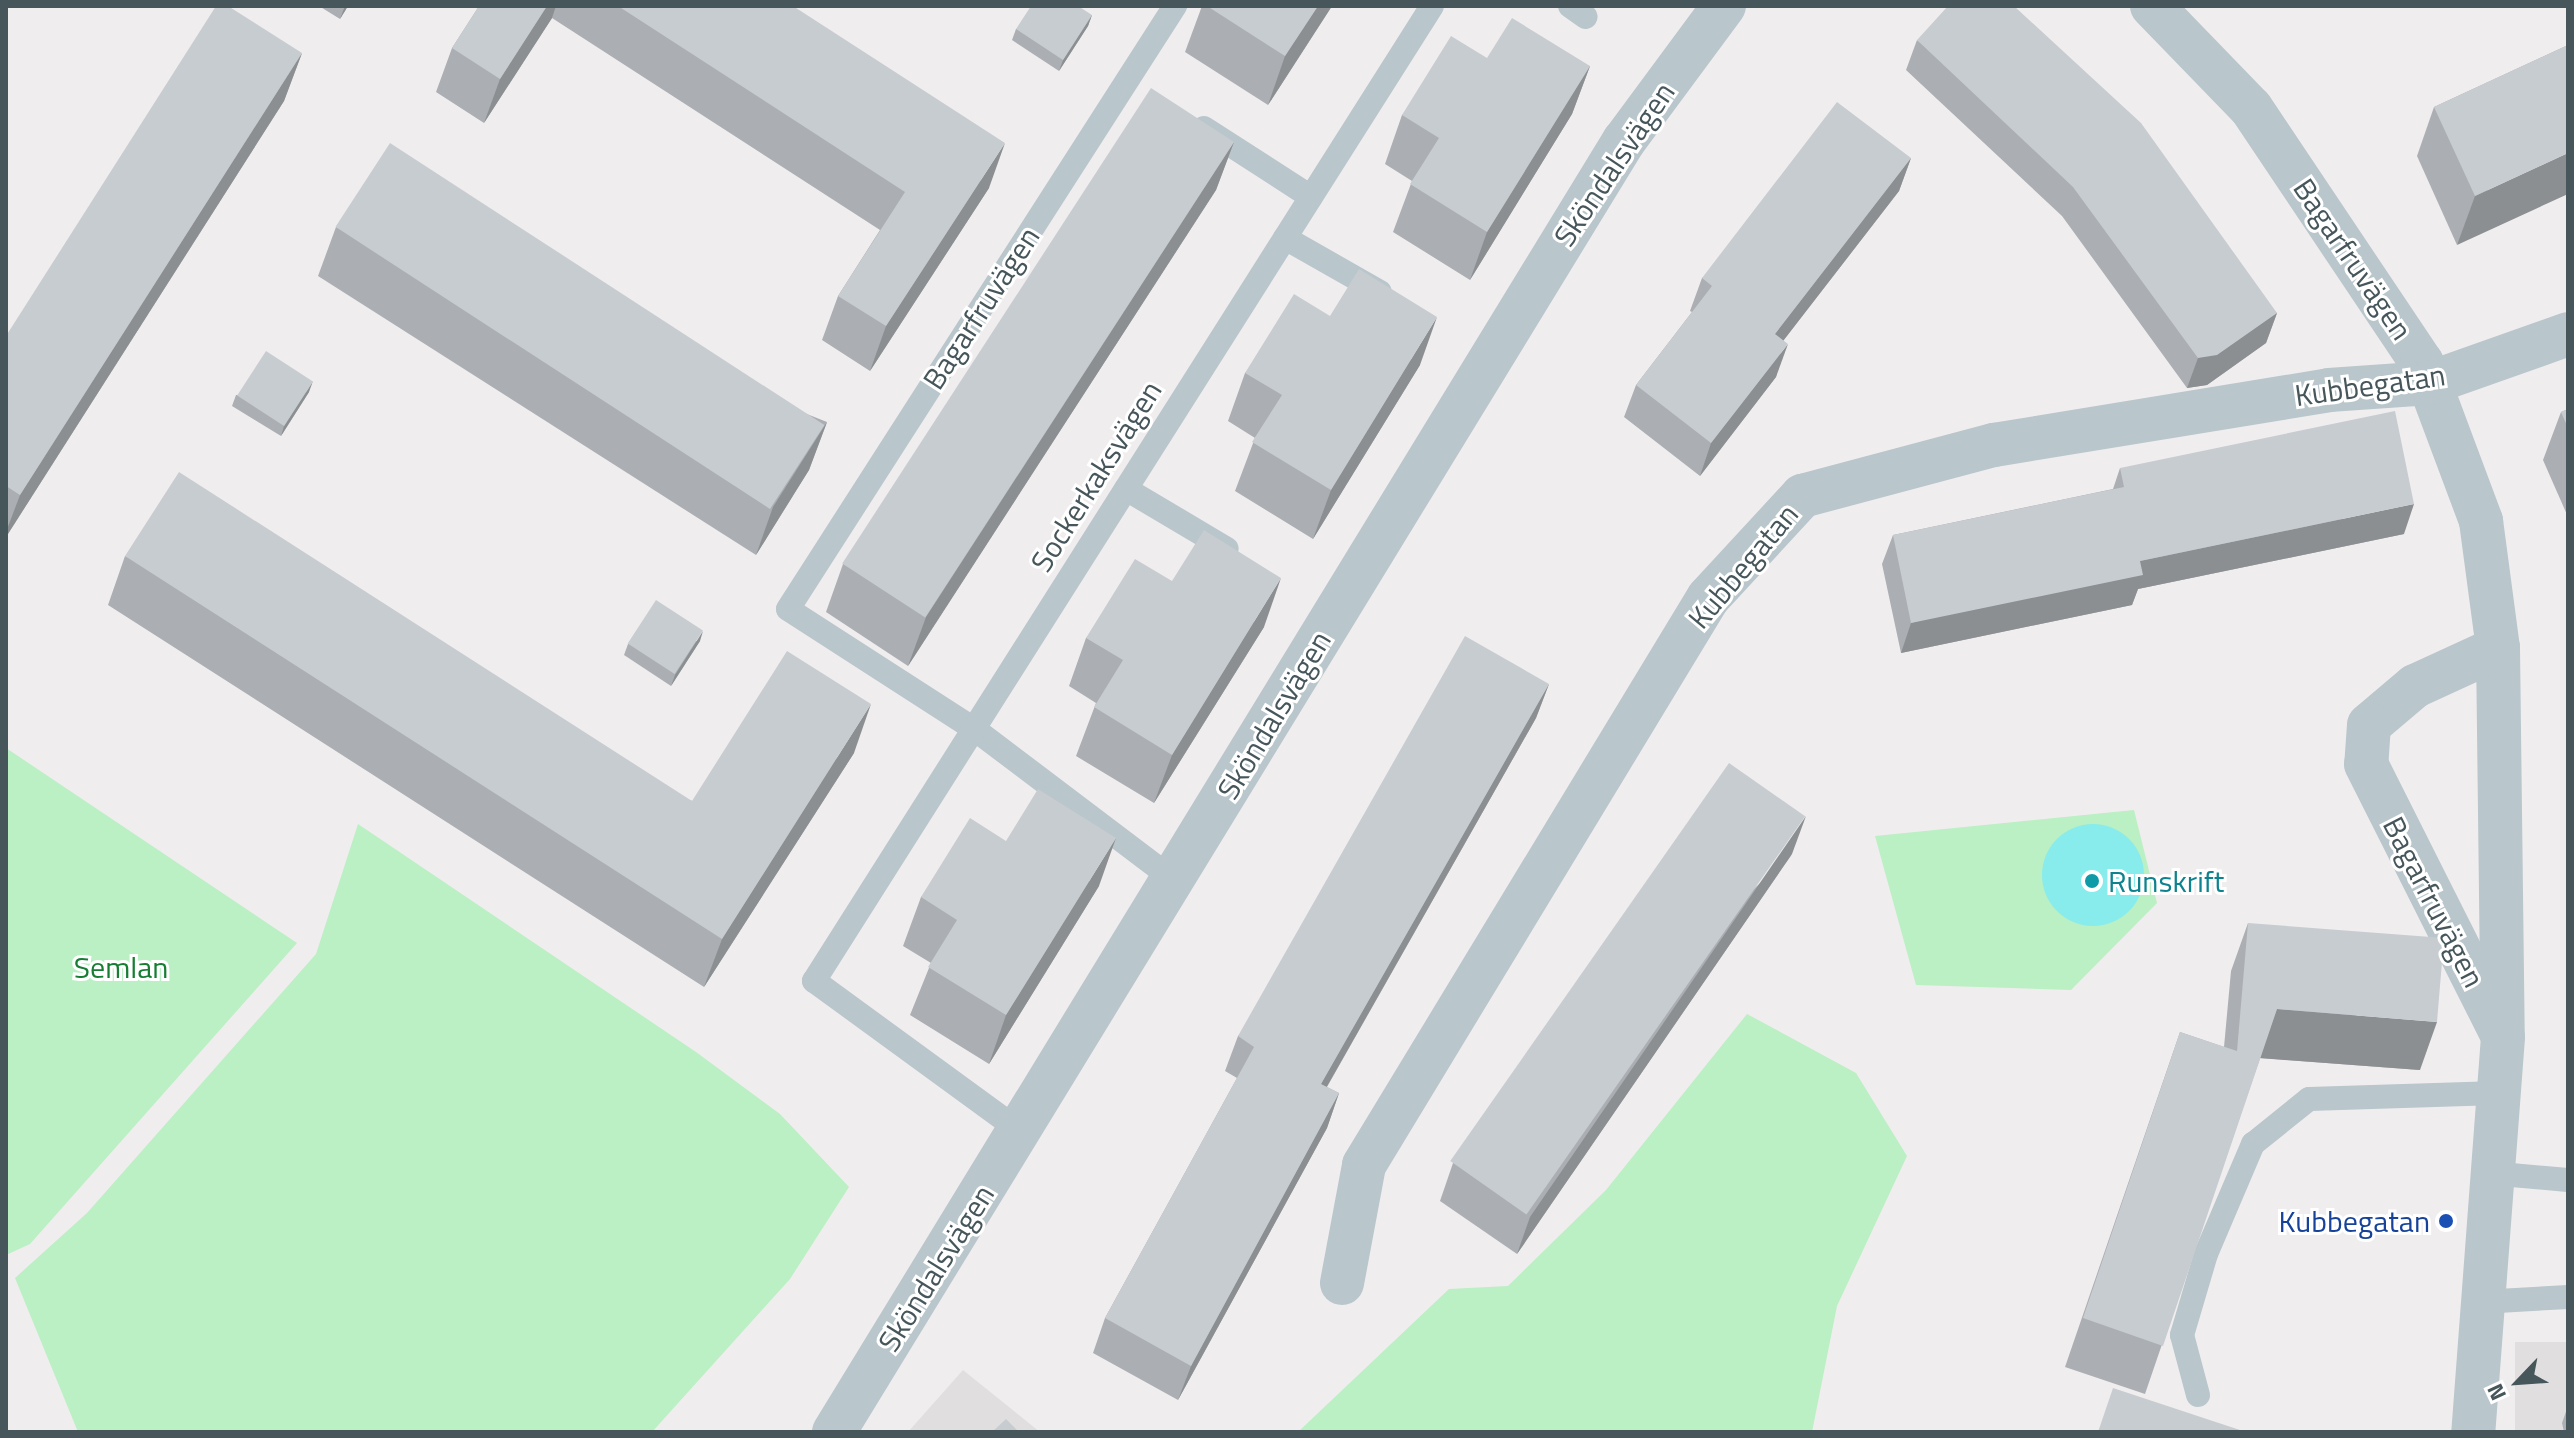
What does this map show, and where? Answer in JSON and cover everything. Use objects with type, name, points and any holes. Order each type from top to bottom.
[{"type":"street","name":"Sköndalsvägen","points":[[834,1432],[1624,141],[1724,6]]},
{"type":"street","name":"Bagarfruvägen","points":[[2152,6],[2251,108],[2430,383],[2481,521],[2498,648],[2503,1037],[2489,1173],[2473,1432]]},
{"type":"street","name":"Kubbegatan","points":[[1342,1283],[1364,1165],[1708,598],[1802,496],[1994,445],[2329,390],[2430,383],[2568,334]]},
{"type":"street","name":"Bagarfruvägen","points":[[2498,648],[2415,686],[2369,725],[2366,764],[2503,1037]]},
{"type":"lane","name":"Bagarfruvägen","points":[[974,729],[788,609],[1175,6]]},
{"type":"lane","name":"Sockerkaksvägen","points":[[1020,1131],[814,981],[1432,6]]},
{"type":"lane","points":[[1128,79],[1154,96]]},
{"type":"lane","points":[[1180,113],[1311,197]]},
{"type":"lane","points":[[1285,238],[1392,299]]},
{"type":"lane","points":[[1126,489],[1237,555]]},
{"type":"lane","points":[[974,729],[1174,880]]},
{"type":"lane","points":[[2198,1395],[2182,1335],[2206,1254],[2253,1144],[2309,1099],[2498,1093]]},
{"type":"lane","points":[[2489,1173],[2568,1180]]},
{"type":"lane","points":[[2480,1302],[2568,1297]]},
{"type":"shaded area","points":[[2515,1342],[2568,1342],[2568,1432],[2515,1432]]},
{"type":"shaded area","points":[[963,1370],[1040,1432],[908,1432]]},
{"type":"green space","name":"Semlan","points":[[6,748],[297,943],[30,1244],[6,1255]]},
{"type":"green space","points":[[2134,810],[2157,903],[2071,990],[1916,985],[1875,836]]},
{"type":"green space","points":[[358,824],[696,1052],[780,1114],[849,1187],[790,1279],[652,1432],[78,1432],[15,1278],[87,1213],[316,954]]},
{"type":"green space","points":[[1747,1014],[1856,1073],[1907,1156],[1837,1306],[1812,1432],[1298,1432],[1449,1289],[1508,1286],[1606,1190]]},
{"type":"water","points":[[2093,824],[2122,832],[2136,846],[2144,875],[2136,904],[2122,918],[2093,926],[2064,918],[2050,904],[2042,875],[2050,846],[2064,832]]},
{"type":"building","points":[[216,6],[228,6],[302,53],[20,495],[6,486],[6,336]]},
{"type":"building","points":[[479,6],[547,6],[500,79],[452,48]]},
{"type":"building","points":[[618,6],[793,6],[1005,143],[886,326],[838,296],[905,192]]},
{"type":"building","points":[[1031,6],[1078,6],[1092,15],[1063,60],[1016,29]]},
{"type":"building","points":[[1207,6],[1318,6],[1285,56]]},
{"type":"building","points":[[1948,6],[2014,6],[2141,123],[2277,313],[2217,355],[2198,358],[2073,187],[1917,40]]},
{"type":"building","points":[[1512,18],[1590,66],[1487,232],[1410,184],[1439,138],[1402,115],[1451,36],[1487,58]]},
{"type":"building","points":[[2568,45],[2568,153],[2475,196],[2434,107]]},
{"type":"building","points":[[1151,88],[1234,142],[925,617],[842,564]]},
{"type":"building","points":[[1837,102],[1911,158],[1775,334],[1788,344],[1711,443],[1636,385],[1712,286],[1702,278]]},
{"type":"building","points":[[390,143],[824,425],[770,509],[336,227]]},
{"type":"building","points":[[1359,269],[1437,317],[1331,490],[1252,442],[1282,395],[1245,373],[1294,294],[1330,316]]},
{"type":"building","points":[[266,351],[313,381],[284,426],[237,395]]},
{"type":"building","points":[[2568,409],[2568,428],[2561,412]]},
{"type":"building","points":[[2395,411],[2414,504],[2140,561],[2143,575],[1911,623],[1893,535],[2124,487],[2120,468]]},
{"type":"building","points":[[179,472],[692,801],[787,651],[871,704],[722,939],[125,556]]},
{"type":"building","points":[[1204,530],[1281,578],[1172,755],[1094,707],[1123,660],[1086,638],[1135,559],[1172,581]]},
{"type":"building","points":[[656,600],[703,630],[675,674],[628,644]]},
{"type":"building","points":[[1465,636],[1549,684],[1321,1084],[1339,1093],[1191,1366],[1105,1318],[1254,1047],[1238,1036]]},
{"type":"building","points":[[1729,763],[1805,816],[1526,1214],[1450,1161]]},
{"type":"building","points":[[1038,789],[1116,838],[1006,1015],[928,967],[957,920],[921,897],[970,818],[1006,841]]},
{"type":"building","points":[[2248,923],[2444,938],[2437,1022],[2277,1009],[2163,1346],[2083,1318],[2180,1032],[2237,1051]]},
{"type":"building","points":[[2113,1388],[2246,1432],[2098,1432]]},
{"type":"building","points":[[1006,1419],[1019,1432],[992,1432]]},
{"type":"place","name":"Runskrift","points":[[2092,881]]},
{"type":"place","name":"Kubbegatan","points":[[2446,1221]]}]
